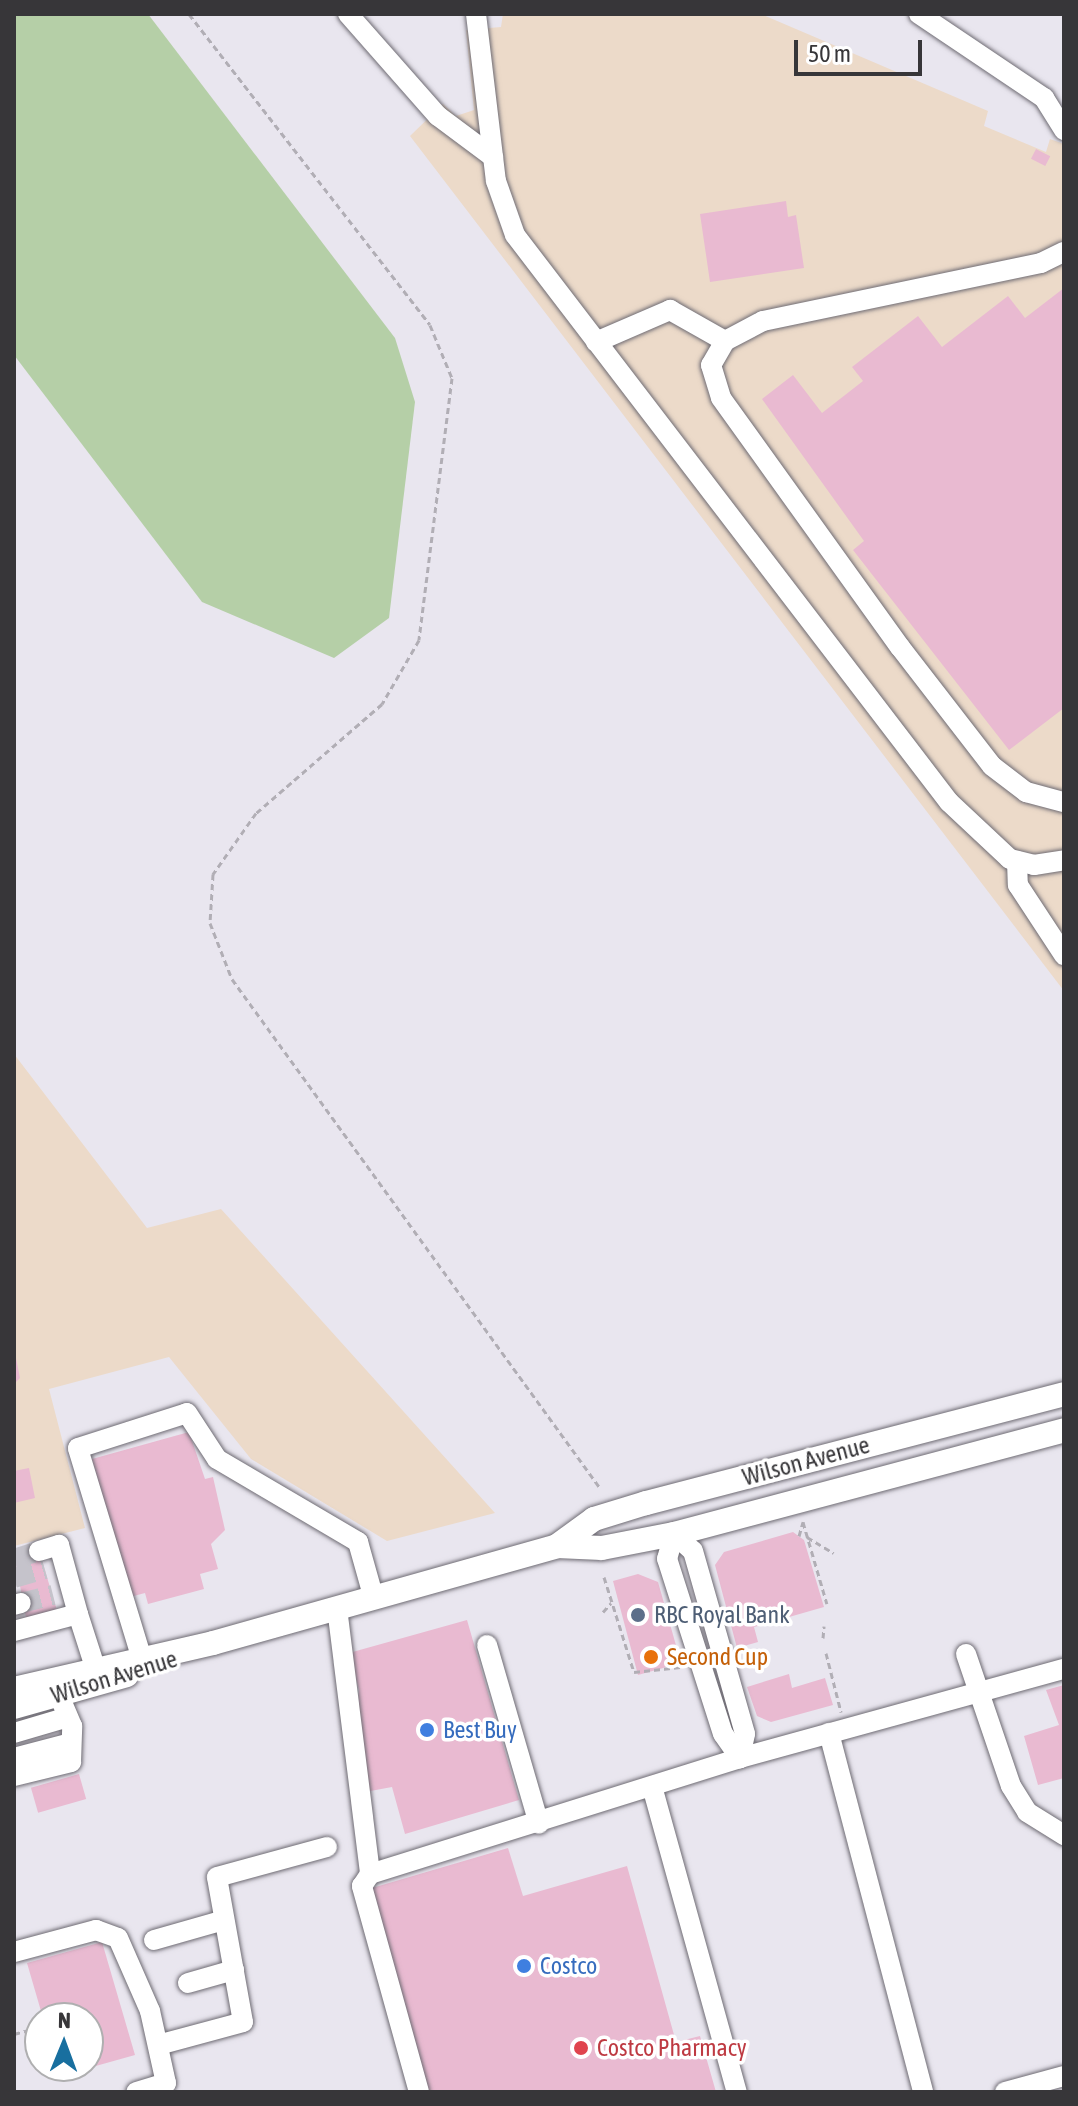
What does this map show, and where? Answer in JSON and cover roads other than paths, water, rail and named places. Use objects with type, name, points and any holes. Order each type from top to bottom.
[{"type":"main road","name":"Wilson Avenue","points":[[557,1546],[594,1519],[663,1498],[1064,1394]]},
{"type":"main road","name":"Wilson Avenue","points":[[14,1689],[141,1656],[213,1643],[557,1546],[602,1548],[674,1534],[1064,1430]]},
{"type":"main road","points":[[663,1498],[674,1534]]},
{"type":"main road","name":"Wilson Avenue","points":[[14,1707],[64,1706],[213,1643]]},
{"type":"lane","points":[[348,14],[438,116],[493,157]]},
{"type":"lane","points":[[476,14],[493,157],[515,235],[949,802],[988,844],[1017,861],[1064,860]]},
{"type":"lane","points":[[919,14],[1056,107],[1064,130]]},
{"type":"lane","points":[[1064,252],[1041,263],[763,321],[725,341],[711,365],[721,398],[900,647],[992,766],[1026,792],[1064,802]]},
{"type":"lane","points":[[596,342],[670,310],[725,341]]},
{"type":"lane","points":[[1017,861],[1018,885],[1064,955]]},
{"type":"lane","points":[[141,1656],[78,1448],[187,1413],[217,1459],[358,1542],[374,1599]]},
{"type":"lane","points":[[674,1534],[667,1559],[723,1734],[740,1758]]},
{"type":"lane","points":[[49,1561],[62,1592],[78,1614],[95,1667]]},
{"type":"lane","points":[[337,1608],[370,1874]]},
{"type":"lane","points":[[14,1631],[78,1614]]},
{"type":"lane","points":[[487,1645],[539,1824]]},
{"type":"lane","points":[[966,1654],[976,1692],[1027,1812],[1064,1835]]},
{"type":"lane","points":[[419,2092],[362,1886],[370,1874],[653,1790],[740,1758],[1064,1669]]},
{"type":"lane","points":[[14,1733],[64,1706],[71,1743],[71,1762],[14,1776]]},
{"type":"lane","points":[[829,1733],[923,2092]]},
{"type":"lane","points":[[14,1758],[71,1743]]},
{"type":"lane","points":[[653,1790],[737,2092]]},
{"type":"lane","points":[[158,2045],[243,2022],[217,1877],[327,1847]]},
{"type":"lane","points":[[154,1940],[224,1920]]},
{"type":"lane","points":[[14,1952],[96,1930],[118,1938],[158,2045],[166,2083],[136,2092]]},
{"type":"lane","points":[[188,1983],[234,1970]]},
{"type":"lane","points":[[1005,2092],[1064,2076]]},
{"type":"tunnel","points":[[14,1559],[39,1551]]},
{"type":"tunnel","points":[[14,1578],[45,1569]]},
{"type":"tunnel","points":[[21,1603],[53,1595]]},
{"type":"place","name":"RBC Royal Bank","points":[[638,1615]]},
{"type":"place","name":"Second Cup","points":[[651,1657]]},
{"type":"place","name":"Best Buy","points":[[427,1730]]},
{"type":"place","name":"Costco","points":[[524,1966]]},
{"type":"place","name":"Costco Pharmacy","points":[[581,2048]]}]
